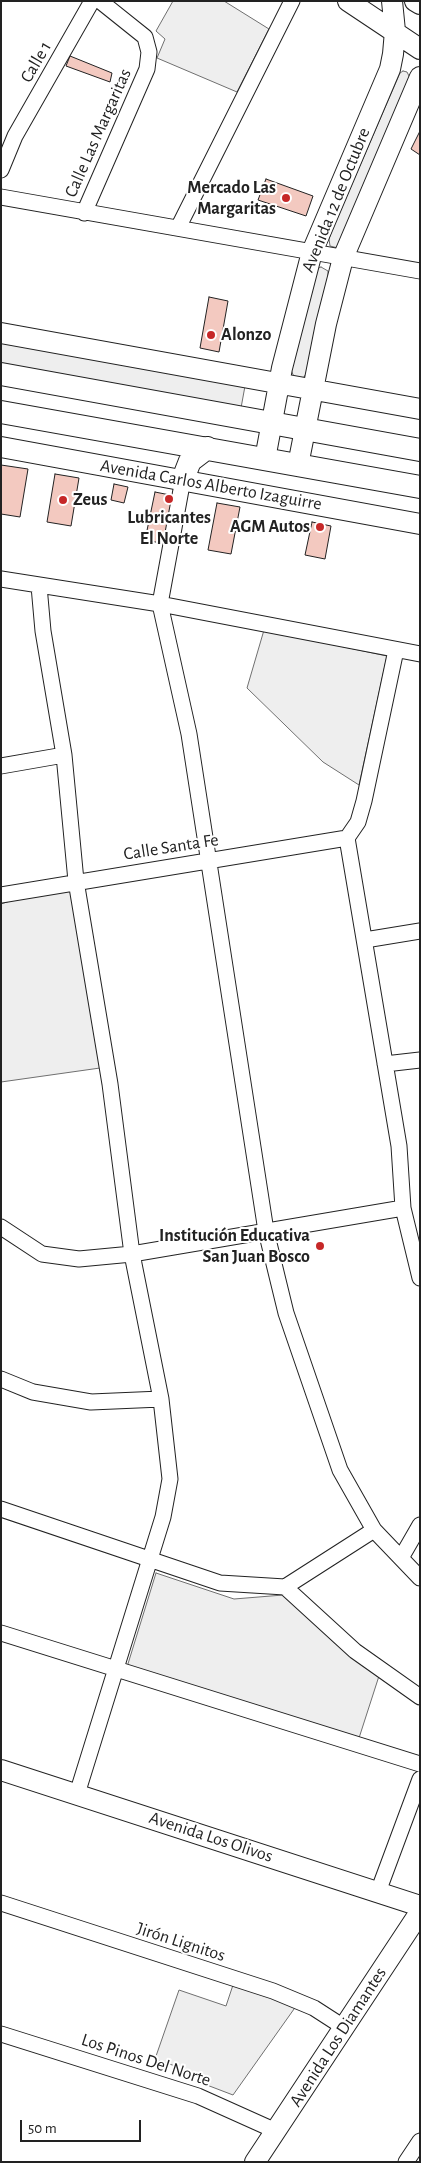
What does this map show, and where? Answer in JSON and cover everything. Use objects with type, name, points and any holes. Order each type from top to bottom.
[{"type":"main road","points":[[1,374],[420,450]]},
{"type":"main road","name":"Avenida Carlos Alberto Izaguirre","points":[[1,412],[420,487]]},
{"type":"main road","points":[[183,479],[190,461],[207,448]]},
{"type":"street","name":"Calle 1","points":[[1,170],[15,136],[92,1]]},
{"type":"street","name":"Calle Las Margaritas","points":[[84,213],[147,69],[149,52],[146,37],[100,1]]},
{"type":"street","points":[[178,228],[292,1]]},
{"type":"street","points":[[348,1],[420,49]]},
{"type":"street","name":"Avenida 12 de Octubre","points":[[265,459],[278,384],[312,252],[390,69],[394,54],[395,31],[392,1]]},
{"type":"street","points":[[415,1],[420,4]]},
{"type":"street","name":"Avenida 12 de Octubre","points":[[298,465],[343,258],[420,77]]},
{"type":"street","points":[[1,197],[420,271]]},
{"type":"street","points":[[1,333],[420,409]]},
{"type":"street","name":"Avenida Carlos Alberto Izaguirre","points":[[1,447],[420,524]]},
{"type":"street","points":[[183,479],[160,604],[189,734],[266,1231],[286,1313],[340,1470],[374,1530],[420,1578]]},
{"type":"street","points":[[1,579],[160,604],[420,654]]},
{"type":"street","points":[[39,586],[43,631],[64,755],[76,881],[110,1084],[132,1254],[161,1399],[170,1479],[163,1517],[78,1794]]},
{"type":"street","points":[[396,650],[364,801],[358,822],[347,838],[399,1146],[403,1208],[420,1278]]},
{"type":"street","points":[[1,766],[64,755]]},
{"type":"street","name":"Calle Santa Fe","points":[[1,895],[76,881],[347,838]]},
{"type":"street","points":[[365,940],[420,931]]},
{"type":"street","points":[[385,1064],[420,1060]]},
{"type":"street","points":[[1,1227],[42,1254],[79,1259],[132,1254],[403,1208]]},
{"type":"street","points":[[1,1379],[33,1392],[91,1402],[161,1399]]},
{"type":"street","points":[[1,1509],[220,1583],[285,1587],[374,1530]]},
{"type":"street","points":[[401,1558],[420,1525]]},
{"type":"street","points":[[285,1587],[349,1646],[420,1697]]},
{"type":"street","points":[[1,1633],[115,1671],[420,1764]]},
{"type":"street","name":"Avenida Los Olivos","points":[[1,1770],[420,1906]]},
{"type":"street","points":[[378,1892],[420,1779]]},
{"type":"street","name":"Jirón Lignitos","points":[[1,1903],[273,1991],[314,2008],[344,2028]]},
{"type":"street","name":"Avenida Los Diamantes","points":[[255,2162],[420,1912]]},
{"type":"street","name":"Los Pinos Del Norte","points":[[1,2034],[198,2096],[276,2131]]},
{"type":"street","points":[[406,2162],[420,2141]]},
{"type":"shaded area","points":[[173,1],[224,1],[269,29],[237,92],[157,58],[165,39],[156,31]]},
{"type":"shaded area","points":[[403,71],[407,72],[410,78],[338,248],[330,246],[329,239],[332,230],[400,73]]},
{"type":"shaded area","points":[[321,267],[328,271],[328,276],[306,374],[303,378],[295,379],[291,370],[316,269]]},
{"type":"shaded area","points":[[1,341],[245,386],[241,408],[1,366]]},
{"type":"shaded area","points":[[264,630],[387,656],[359,785],[323,762],[247,688]]},
{"type":"shaded area","points":[[71,890],[100,1068],[1,1082],[1,904],[16,899]]},
{"type":"shaded area","points":[[156,1573],[234,1599],[283,1595],[337,1645],[379,1676],[359,1738],[127,1667]]},
{"type":"shaded area","points":[[235,1979],[299,2002],[233,2095],[199,2082],[201,2075],[155,2059],[179,1990],[226,2006]]},
{"type":"building","points":[[70,56],[112,73],[110,82],[66,66]]},
{"type":"building","points":[[420,131],[420,155],[411,149]]},
{"type":"building","name":"Mercado Las Margaritas","points":[[266,179],[313,196],[306,216],[258,200]]},
{"type":"building","points":[[209,297],[228,301],[219,352],[200,348]]},
{"type":"building","points":[[1,465],[28,469],[20,517],[1,514]]},
{"type":"building","name":"Zeus","points":[[55,474],[79,478],[71,526],[47,522]]},
{"type":"building","points":[[114,484],[128,487],[124,503],[111,500]]},
{"type":"building","points":[[155,492],[175,496],[166,544],[145,540]]},
{"type":"building","points":[[217,503],[240,507],[231,554],[208,550]]},
{"type":"building","points":[[312,522],[331,526],[325,559],[305,555]]},
{"type":"place","name":"Mercado Las Margaritas","points":[[286,198]]},
{"type":"place","name":"Alonzo","points":[[211,335]]},
{"type":"place","name":"Lubricantes El Norte","points":[[169,499]]},
{"type":"place","name":"Zeus","points":[[63,500]]},
{"type":"place","name":"AGM Autos","points":[[320,527]]},
{"type":"place","name":"Institución Educativa San Juan Bosco","points":[[320,1246]]}]
